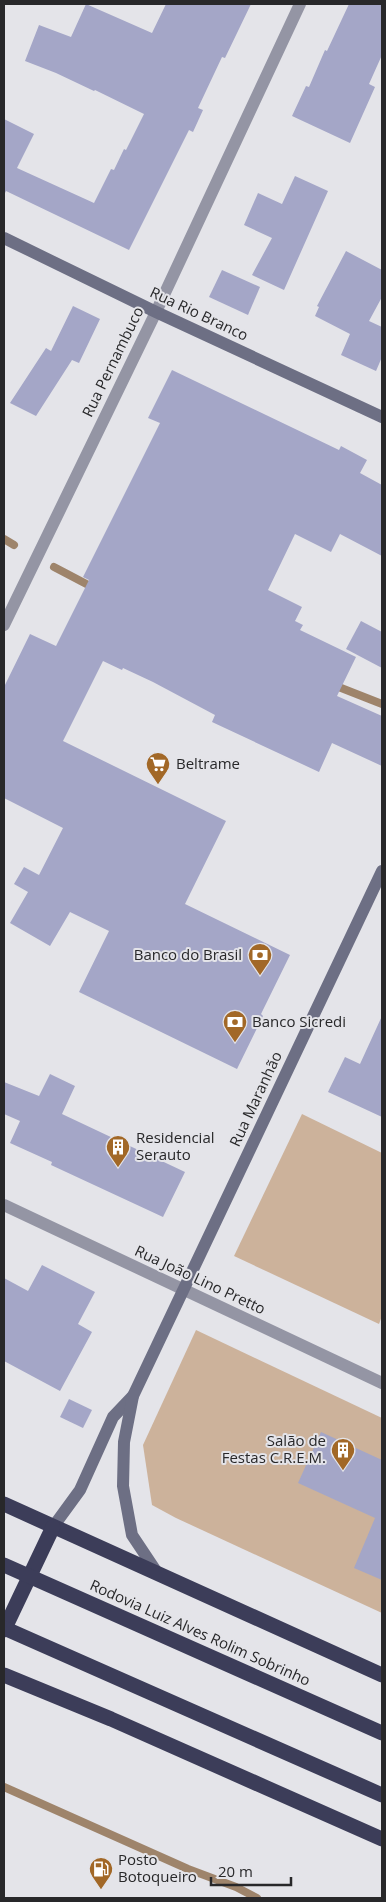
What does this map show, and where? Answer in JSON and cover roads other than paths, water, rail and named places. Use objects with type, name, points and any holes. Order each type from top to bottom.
[{"type":"highway","points":[[4,1504],[382,1675]]},
{"type":"highway","points":[[53,1527],[4,1629],[382,1795]]},
{"type":"highway","name":"Rodovia Luiz Alves Rolim Sobrinho","points":[[4,1565],[382,1733]]},
{"type":"highway","points":[[4,1675],[111,1719],[382,1839]]},
{"type":"main road","name":"Rua Rio Branco","points":[[4,238],[156,312],[382,417]]},
{"type":"main road","name":"Rua Maranhão","points":[[158,1574],[132,1535],[123,1486],[124,1442],[133,1396],[382,871]]},
{"type":"main road","name":"Rua Maranhão","points":[[53,1527],[80,1490],[113,1417],[133,1396]]},
{"type":"street","name":"Rua Pernambuco","points":[[4,625],[156,312],[300,4]]},
{"type":"street","name":"Rua João Lino Pretto","points":[[4,1205],[382,1383]]},
{"type":"waterway","points":[[4,539],[14,545]]},
{"type":"waterway","points":[[54,567],[94,588]]},
{"type":"waterway","points":[[331,684],[382,704]]},
{"type":"waterway","points":[[4,1787],[188,1869],[236,1887],[257,1898]]},
{"type":"place","name":"Beltrame","points":[[158,785]]},
{"type":"place","name":"Banco do Brasil","points":[[260,976]]},
{"type":"place","name":"Banco Sicredi","points":[[235,1043]]},
{"type":"place","name":"Residencial Serauto","points":[[118,1168]]},
{"type":"place","name":"Salão de Festas C.R.E.M.","points":[[343,1471]]},
{"type":"place","name":"Posto Botoqueiro","points":[[101,1890]]}]
